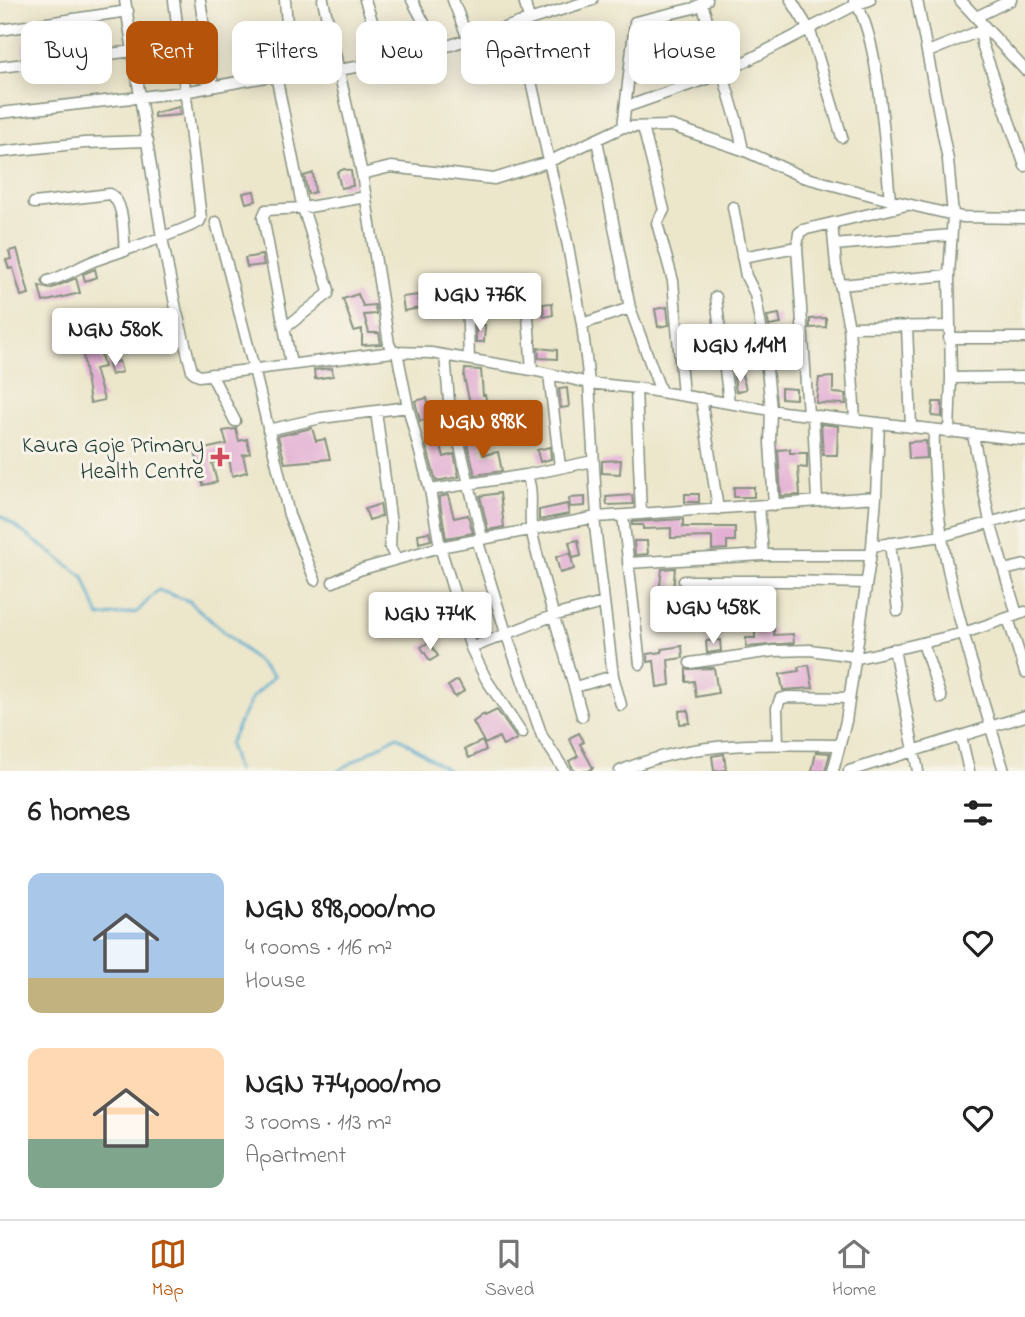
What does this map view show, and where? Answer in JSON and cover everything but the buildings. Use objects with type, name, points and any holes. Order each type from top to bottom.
[{"type":"street","points":[[48,281],[69,274],[78,267],[162,238],[199,222],[201,218],[174,0]]},
{"type":"street","points":[[200,0],[213,86]]},
{"type":"street","points":[[285,0],[287,21]]},
{"type":"street","points":[[323,0],[328,21]]},
{"type":"street","points":[[365,0],[372,21]]},
{"type":"street","points":[[412,0],[423,21]]},
{"type":"street","points":[[453,0],[461,21]]},
{"type":"street","points":[[524,0],[523,21],[592,0]]},
{"type":"street","points":[[791,0],[810,31],[842,136]]},
{"type":"street","points":[[740,66],[810,31],[856,2],[870,0]]},
{"type":"street","points":[[917,0],[948,160],[953,215],[948,326],[951,378],[949,432]]},
{"type":"street","points":[[960,0],[976,17],[983,30],[1025,70]]},
{"type":"street","points":[[976,17],[1011,0]]},
{"type":"street","points":[[623,127],[635,22],[694,8],[705,1],[710,21]]},
{"type":"street","points":[[856,2],[869,38],[877,81],[890,200]]},
{"type":"street","points":[[0,30],[126,6]]},
{"type":"street","points":[[928,52],[983,30]]},
{"type":"street","points":[[983,30],[980,37],[1025,166]]},
{"type":"street","points":[[0,67],[126,52]]},
{"type":"street","points":[[0,113],[184,92],[232,83]]},
{"type":"street","points":[[140,84],[162,238],[176,309],[192,371],[199,376],[395,352],[445,355],[589,383],[879,424],[1025,440]]},
{"type":"street","points":[[278,84],[303,208],[329,290],[328,294],[285,328]]},
{"type":"street","points":[[341,84],[362,174],[389,344],[395,352],[430,490],[440,547],[471,648],[486,678],[522,733]]},
{"type":"street","points":[[534,84],[582,324],[589,383],[603,603],[613,676],[621,705]]},
{"type":"street","points":[[626,107],[694,84]]},
{"type":"street","points":[[726,84],[743,150]]},
{"type":"street","points":[[362,174],[391,167],[494,179],[548,162],[623,127],[672,126],[743,150],[803,177],[890,200],[962,217],[1025,218]]},
{"type":"street","points":[[643,127],[664,210],[657,223],[673,281],[683,395]]},
{"type":"street","points":[[597,140],[630,308],[660,392]]},
{"type":"street","points":[[0,152],[84,143],[148,141]]},
{"type":"street","points":[[34,203],[110,194],[116,197],[125,251]]},
{"type":"street","points":[[291,364],[262,217],[266,210],[303,208],[366,197]]},
{"type":"street","points":[[817,502],[797,237],[803,230],[910,205]]},
{"type":"street","points":[[733,207],[746,276],[752,286],[765,349],[771,409],[774,505]]},
{"type":"street","points":[[216,222],[289,515],[315,580]]},
{"type":"street","points":[[832,223],[840,285],[849,327],[855,420]]},
{"type":"street","points":[[834,245],[951,235]]},
{"type":"street","points":[[742,257],[797,247]]},
{"type":"street","points":[[840,285],[949,275]]},
{"type":"street","points":[[525,277],[532,370]]},
{"type":"street","points":[[467,295],[469,359]]},
{"type":"street","points":[[716,297],[729,402]]},
{"type":"street","points":[[582,324],[630,308]]},
{"type":"street","points":[[907,326],[911,427]]},
{"type":"street","points":[[849,327],[948,326]]},
{"type":"street","points":[[949,338],[1025,338]]},
{"type":"street","points":[[445,355],[449,401],[479,539],[506,633],[542,736],[565,771]]},
{"type":"street","points":[[211,374],[235,421]]},
{"type":"street","points":[[549,374],[560,467]]},
{"type":"street","points":[[951,378],[1025,377]]},
{"type":"street","points":[[636,388],[641,514]]},
{"type":"street","points":[[701,398],[718,509]]},
{"type":"street","points":[[268,430],[321,418],[408,407]]},
{"type":"street","points":[[376,411],[391,524],[390,547],[396,559]]},
{"type":"street","points":[[833,771],[849,698],[870,550],[876,497],[879,424]]},
{"type":"street","points":[[934,430],[935,489],[956,611],[1004,771]]},
{"type":"street","points":[[973,435],[990,522],[1017,615],[1025,672]]},
{"type":"street","points":[[430,490],[593,461]]},
{"type":"street","points":[[526,475],[529,484],[531,529],[552,616],[582,716]]},
{"type":"street","points":[[333,582],[359,570],[440,547],[596,518],[876,497]]},
{"type":"street","points":[[759,506],[763,555]]},
{"type":"street","points":[[628,563],[870,550],[890,543],[942,536],[1025,513]]},
{"type":"street","points":[[623,516],[640,664]]},
{"type":"street","points":[[890,543],[898,611]]},
{"type":"street","points":[[1004,570],[1025,565]]},
{"type":"street","points":[[684,581],[865,583]]},
{"type":"street","points":[[471,648],[552,616],[603,603]]},
{"type":"street","points":[[690,663],[774,651],[810,650],[854,657],[964,633],[1017,615]]},
{"type":"street","points":[[923,643],[941,698]]},
{"type":"street","points":[[894,649],[918,771]]},
{"type":"street","points":[[575,687],[613,676]]},
{"type":"street","points":[[778,745],[779,699],[849,698]]},
{"type":"street","points":[[849,771],[1025,716]]},
{"type":"street","points":[[961,736],[969,771]]},
{"type":"street","points":[[620,771],[693,748],[740,744],[840,745]]},
{"type":"waterway","points":[[0,515],[84,577],[99,617],[137,612],[158,590],[189,601],[274,676],[252,698],[229,744],[237,771]]},
{"type":"waterway","points":[[338,771],[397,736],[449,771]]},
{"type":"place","name":"Kaura Goje Primary Health Centre","points":[[220,457]]}]
